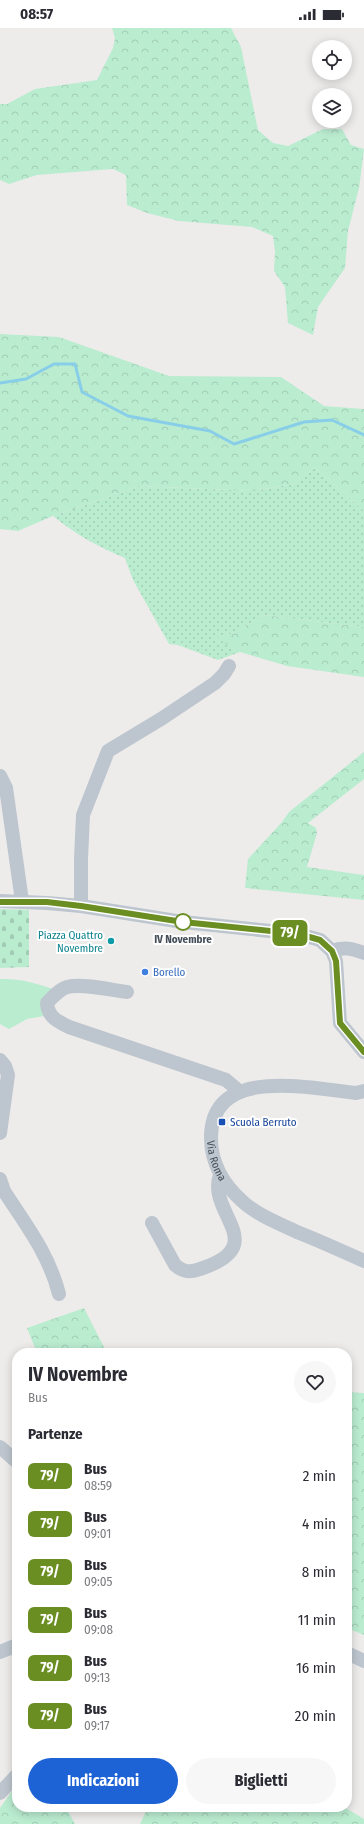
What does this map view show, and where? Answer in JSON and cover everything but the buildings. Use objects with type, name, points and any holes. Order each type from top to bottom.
[{"type":"street","points":[[81,906],[83,815],[108,752],[215,683],[224,674],[229,666]]},
{"type":"street","points":[[0,776],[6,788],[22,901]]},
{"type":"street","points":[[0,902],[22,901],[81,906],[183,922],[299,934],[320,940],[332,951],[337,972],[340,1023],[364,1052]]},
{"type":"street","points":[[332,951],[340,948],[349,948],[364,953]]},
{"type":"street","points":[[127,992],[80,986],[67,987],[53,996],[47,1003],[50,1015],[69,1027],[226,1080],[239,1091]]},
{"type":"street","points":[[0,1060],[5,1066],[8,1076],[0,1134]]},
{"type":"street","name":"Via Roma","points":[[364,1091],[356,1093],[290,1086],[269,1086],[239,1091],[232,1094],[222,1104],[212,1123],[211,1132],[212,1153],[220,1175],[242,1201],[256,1212],[364,1261]]},
{"type":"street","points":[[152,1223],[175,1265],[181,1270],[186,1272],[199,1270],[221,1260],[230,1253],[235,1241],[234,1230],[218,1192],[220,1175]]},
{"type":"street","points":[[0,1179],[4,1191],[45,1254],[54,1273],[59,1294]]},
{"type":"street","points":[[0,1447],[12,1458]]},
{"type":"street","points":[[0,1652],[12,1647]]},
{"type":"street","points":[[352,1655],[364,1661]]},
{"type":"street","points":[[0,1793],[12,1780]]},
{"type":"green space","points":[[112,28],[231,28],[241,47],[258,130],[273,143],[288,146],[323,129],[342,129],[351,145],[364,149],[359,188],[348,231],[345,268],[318,307],[313,335],[288,323],[285,287],[274,271],[275,252],[273,236],[252,227],[179,221],[147,213],[127,205],[126,175],[113,169],[37,175],[9,184],[0,180],[0,104],[7,104],[35,89],[97,80],[113,48],[115,38]]},
{"type":"green space","points":[[0,334],[59,337],[169,376],[281,377],[324,406],[364,409],[364,511],[315,467],[294,484],[253,491],[139,486],[53,516],[18,531],[0,529]]},
{"type":"green space","points":[[315,467],[364,511],[364,627],[263,615],[235,633],[216,637],[240,652],[218,660],[178,645],[169,644],[133,580],[125,558],[87,540],[53,516],[139,486],[253,491],[294,484]]},
{"type":"green space","points":[[263,615],[364,627],[364,677],[287,666],[240,652],[215,637],[235,633]]},
{"type":"green space","points":[[364,752],[364,779],[308,823],[316,828],[317,833],[307,867],[364,875],[364,900],[245,888],[248,859],[282,822],[289,812]]},
{"type":"green space","points":[[0,909],[29,910],[29,967],[0,968]]},
{"type":"green space","points":[[0,979],[23,981],[59,991],[50,1015],[27,1019],[9,1029],[0,1024]]},
{"type":"green space","points":[[84,1308],[104,1348],[35,1348],[27,1328]]},
{"type":"green space","points":[[352,1392],[364,1393],[364,1635],[352,1630]]},
{"type":"green space","points":[[12,1791],[12,1812],[69,1812],[75,1824],[0,1824],[0,1808]]},
{"type":"green space","points":[[146,1812],[352,1812],[364,1819],[364,1824],[140,1824]]},
{"type":"waterway","points":[[0,383],[26,379],[54,364],[75,364],[82,392],[128,416],[210,431],[234,444],[304,422],[332,420],[364,435]]},
{"type":"bus line","name":"79/","points":[[0,902],[47,902],[183,922],[299,934],[313,937],[328,945],[332,951],[336,961],[340,1023],[364,1052]]},
{"type":"place","name":"IV Novembre","points":[[183,922]]},
{"type":"place","name":"Piazza Quattro Novembre","points":[[111,941]]},
{"type":"place","name":"Borello","points":[[145,972]]},
{"type":"place","name":"Scuola Berruto","points":[[222,1122]]}]
